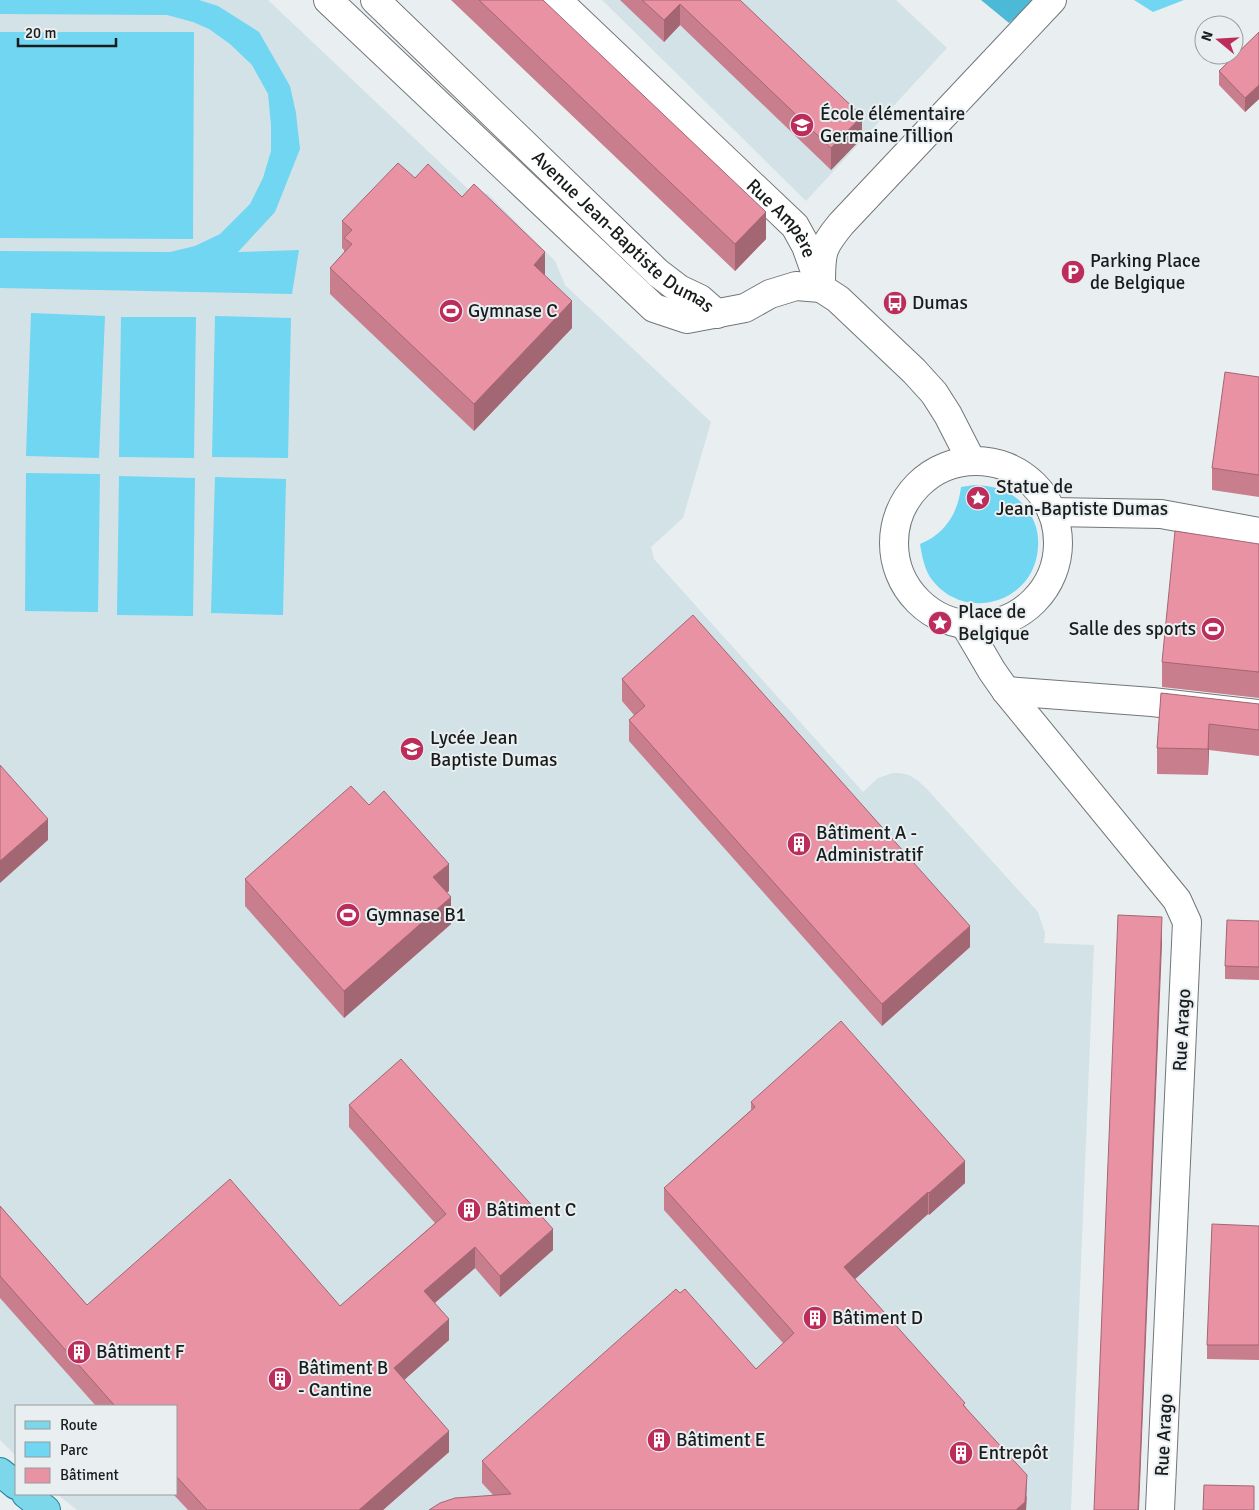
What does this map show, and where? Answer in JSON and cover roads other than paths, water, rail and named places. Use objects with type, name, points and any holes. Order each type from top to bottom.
[{"type":"main road","points":[[0,1472],[15,1484]]},
{"type":"main road","points":[[27,1495],[46,1510]]},
{"type":"street","name":"Avenue Jean-Baptiste Dumas","points":[[328,0],[654,308],[687,318],[717,314]]},
{"type":"street","name":"Avenue Jean-Baptiste Dumas","points":[[375,0],[658,273],[679,289],[700,299],[717,314]]},
{"type":"street","name":"Rue Ampère","points":[[556,0],[795,226],[806,246],[821,288]]},
{"type":"street","points":[[821,288],[821,259],[826,242],[840,224],[1052,0]]},
{"type":"street","points":[[717,314],[745,308],[770,294],[796,286],[821,288],[838,299],[914,371],[934,393],[948,414],[971,460]]},
{"type":"street","points":[[971,460],[1006,466],[1028,479],[1041,492],[1052,512],[1057,527],[1059,544],[1052,574],[1045,589],[1034,602],[1020,613],[1002,621],[984,625],[965,625],[947,620],[930,612],[917,601],[907,588],[897,567],[894,541],[898,517],[908,495],[929,475],[949,465],[971,460]]},
{"type":"street","points":[[1052,512],[1161,514],[1259,532]]},
{"type":"street","name":"Rue Arago","points":[[965,625],[1006,691],[1177,900],[1187,922],[1160,1510]]},
{"type":"street","points":[[1006,691],[1152,702],[1259,714]]},
{"type":"place","name":"École élémentaire Germaine Tillion","points":[[802,125]]},
{"type":"place","name":"Parking Place de Belgique","points":[[1073,272]]},
{"type":"place","name":"Dumas","points":[[895,303]]},
{"type":"place","name":"Gymnase C","points":[[451,311]]},
{"type":"place","name":"Statue de Jean-Baptiste Dumas","points":[[978,498]]},
{"type":"place","name":"Place de Belgique","points":[[940,623]]},
{"type":"place","name":"Salle des sports","points":[[1213,629]]},
{"type":"place","name":"Lycée Jean Baptiste Dumas","points":[[412,749]]},
{"type":"place","name":"Bâtiment A - Administratif","points":[[799,844]]},
{"type":"place","name":"Gymnase B1","points":[[348,915]]},
{"type":"place","name":"Bâtiment C","points":[[469,1210]]},
{"type":"place","name":"Bâtiment D","points":[[815,1318]]},
{"type":"place","name":"Bâtiment F","points":[[79,1352]]},
{"type":"place","name":"Bâtiment B - Cantine","points":[[280,1379]]},
{"type":"place","name":"Bâtiment E","points":[[659,1440]]},
{"type":"place","name":"Entrepôt","points":[[961,1453]]}]
